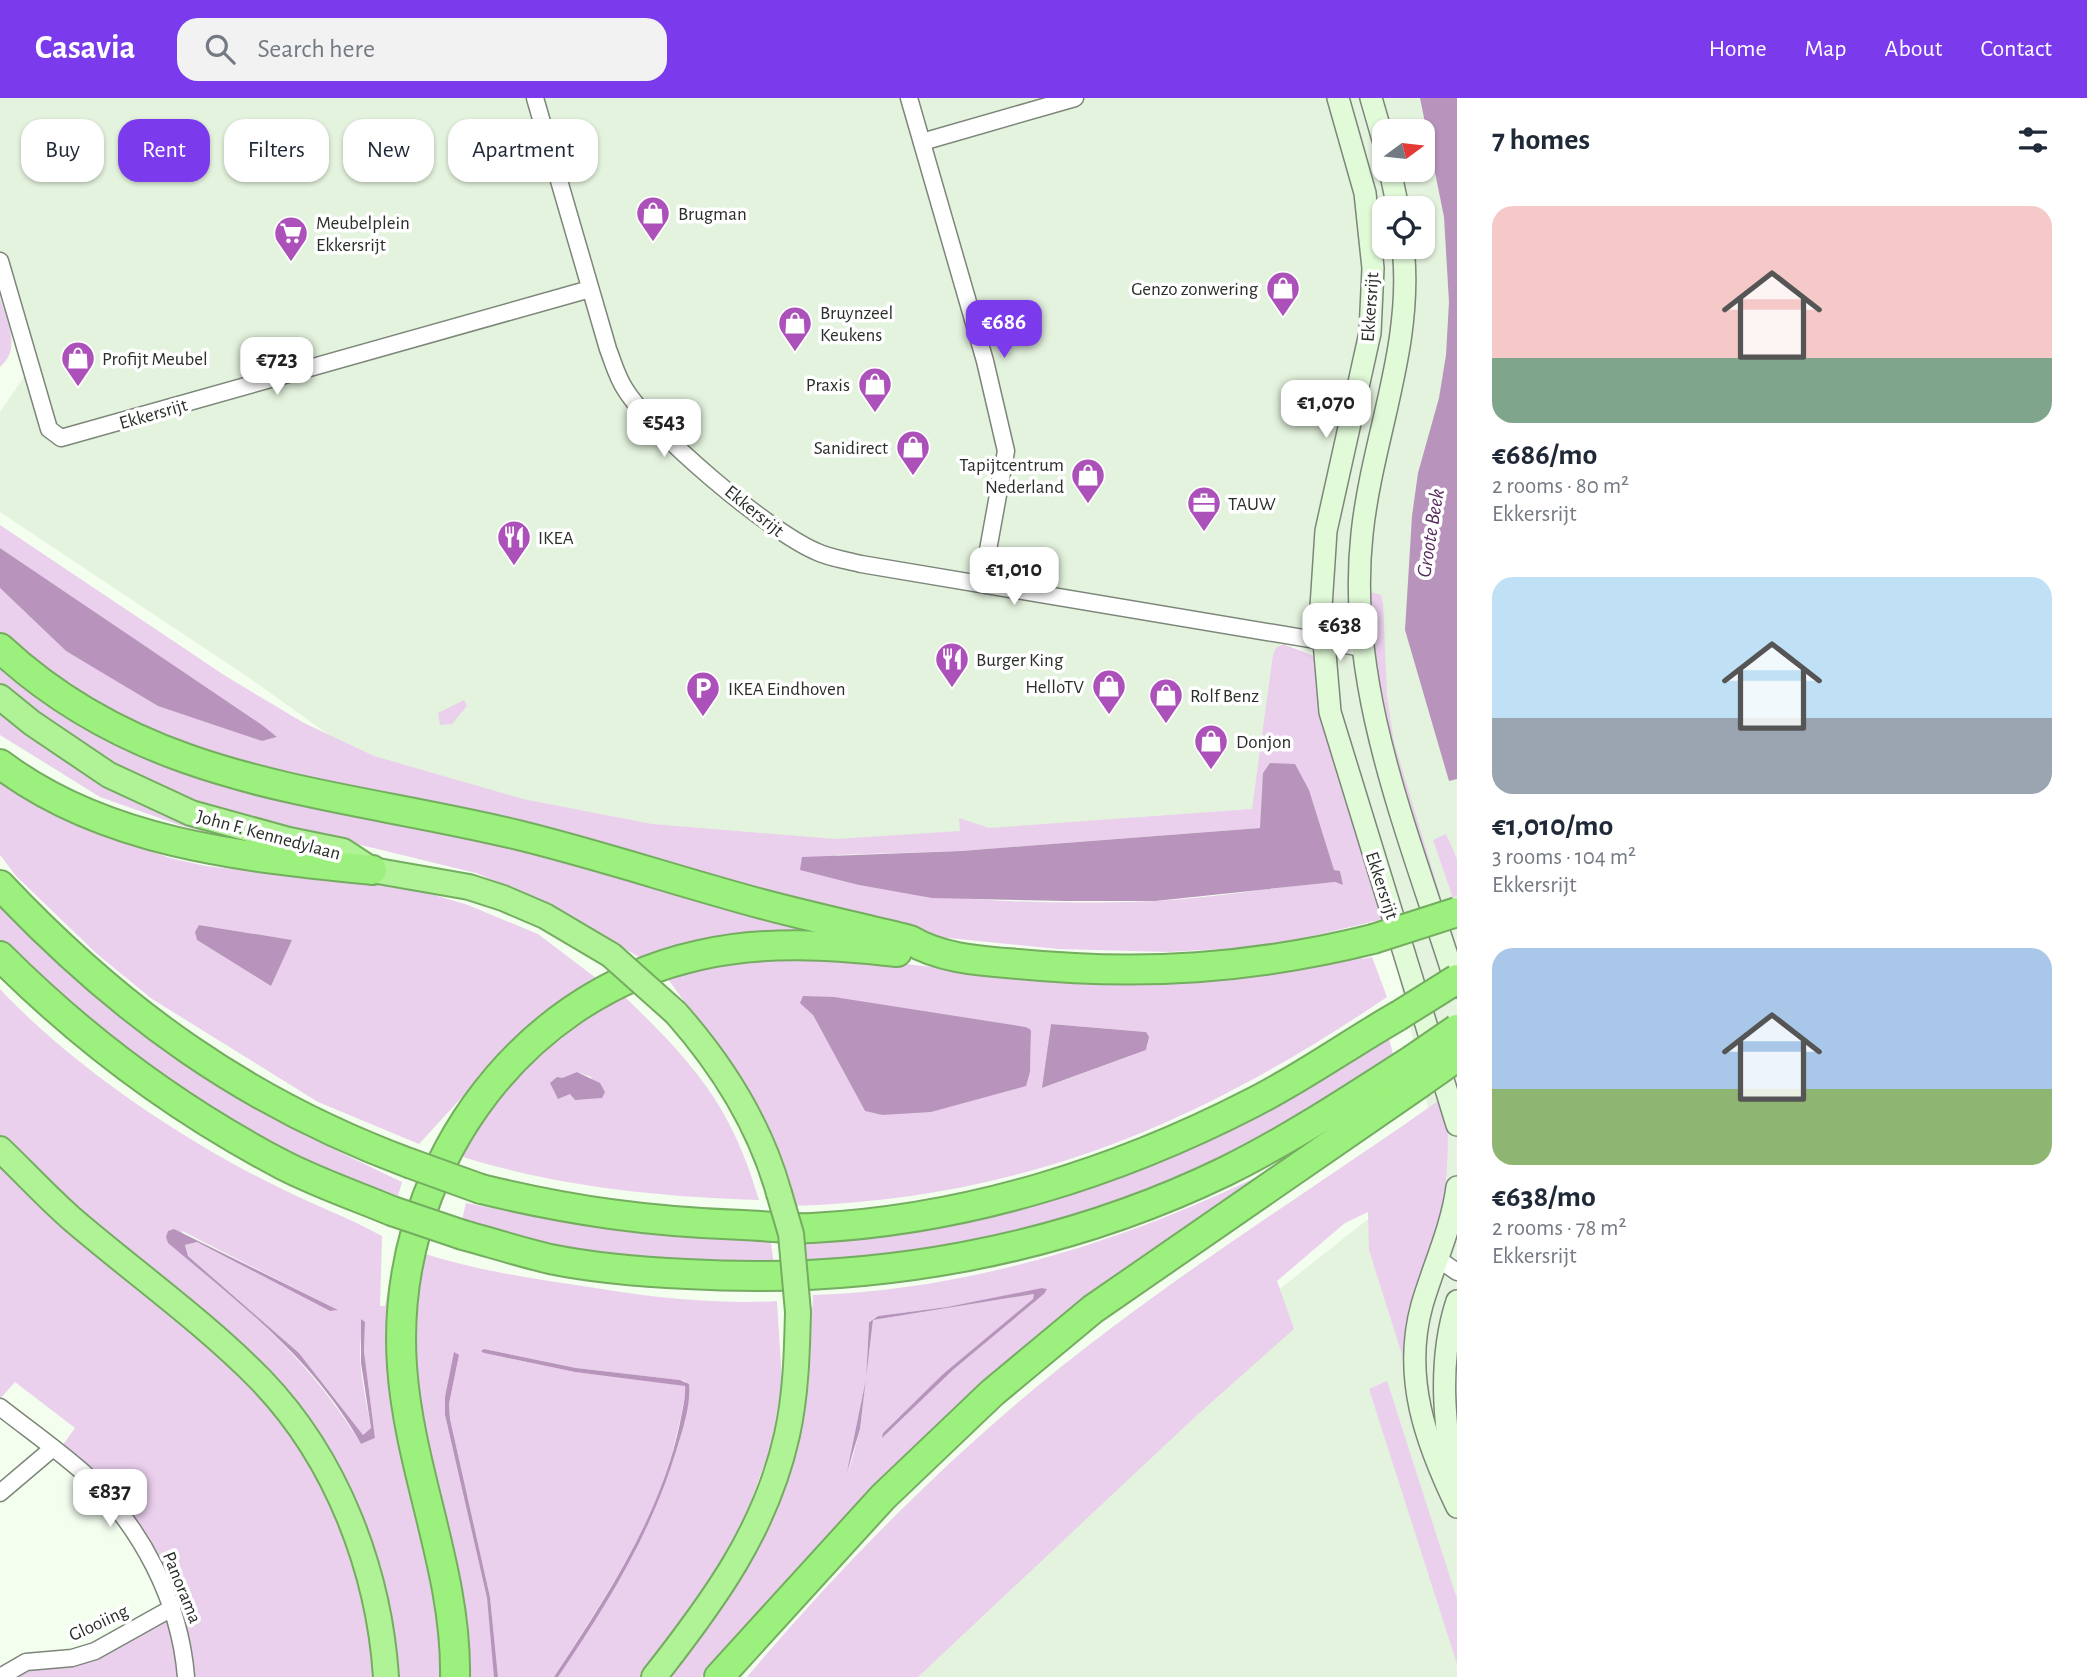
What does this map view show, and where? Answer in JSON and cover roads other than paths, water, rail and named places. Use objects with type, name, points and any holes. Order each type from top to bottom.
[{"type":"highway","points":[[0,648],[63,698],[127,737],[206,768],[292,790],[518,835],[762,904],[911,940],[924,948],[976,961],[1099,971],[1158,971],[1255,964],[1373,939],[1457,912]]},
{"type":"highway","name":"John F. Kennedylaan","points":[[0,697],[32,723],[109,775],[191,813],[289,841],[343,851],[372,870],[456,884],[503,898],[545,916],[611,955],[676,1013],[701,1042],[749,1116],[779,1193],[791,1234],[798,1312],[793,1399],[788,1434],[760,1521],[713,1602],[654,1677]]},
{"type":"highway","points":[[0,764],[85,813],[173,843],[284,861],[372,870]]},
{"type":"highway","points":[[0,885],[36,923],[110,991],[216,1069],[316,1125],[481,1189],[563,1209],[650,1221],[811,1228],[978,1206],[1088,1173],[1201,1128],[1411,1017],[1457,979]]},
{"type":"highway","points":[[456,1677],[454,1631],[447,1591],[406,1406],[401,1365],[401,1323],[410,1258],[426,1195],[440,1162],[458,1131],[508,1066],[547,1030],[607,990],[661,966],[733,949],[791,945],[911,953],[924,948]]},
{"type":"highway","points":[[0,956],[34,990],[107,1053],[180,1107],[286,1167],[392,1211],[463,1235],[551,1259],[646,1272],[740,1278],[861,1273],[995,1252],[1104,1220],[1226,1171],[1416,1072],[1457,1057]]},
{"type":"highway","points":[[719,1677],[883,1497],[992,1393],[1093,1309],[1416,1072],[1457,1029]]},
{"type":"highway","points":[[0,1149],[70,1217],[232,1352],[282,1405],[321,1461],[355,1531],[378,1607],[386,1677]]},
{"type":"main road","name":"Ekkersrijt","points":[[1338,98],[1365,193],[1373,268],[1370,333],[1326,531],[1321,607],[1330,712],[1411,1017],[1457,1125]]},
{"type":"main road","points":[[1371,98],[1377,119]]},
{"type":"main road","name":"Ekkersrijt","points":[[1404,259],[1402,335],[1362,535],[1359,588],[1363,648],[1370,699],[1382,746],[1457,987]]},
{"type":"main road","points":[[1457,1187],[1415,1341],[1414,1375],[1419,1410],[1429,1443],[1457,1507]]},
{"type":"main road","points":[[1457,1301],[1446,1352],[1444,1409],[1457,1501]]},
{"type":"street","name":"Ekkersrijt","points":[[535,98],[608,349],[624,388],[648,418],[771,525],[818,553],[861,564],[1363,648]]},
{"type":"street","points":[[909,98],[985,361],[1006,451],[982,583]]},
{"type":"street","points":[[922,142],[1075,98]]},
{"type":"street","name":"Ekkersrijt","points":[[0,261],[49,429],[61,438],[590,289]]},
{"type":"street","points":[[1437,1258],[1457,1272]]},
{"type":"street","name":"Panorama","points":[[0,1407],[86,1475],[126,1520],[157,1571],[173,1608],[184,1651],[186,1677]]},
{"type":"street","points":[[0,1493],[53,1448]]},
{"type":"street","name":"Glooiing","points":[[0,1677],[26,1662],[72,1658],[94,1651],[173,1608]]},
{"type":"water","name":"Groote Beek","points":[[1420,98],[1457,98],[1457,779],[1449,781],[1405,630],[1412,516],[1418,473],[1439,398],[1446,355],[1449,302],[1444,217],[1435,172],[1435,119],[1424,119]]},
{"type":"water","points":[[0,548],[277,737],[262,741],[158,706],[66,651],[0,588]]},
{"type":"water","points":[[1270,763],[1295,764],[1309,790],[1334,870],[1340,871],[1343,885],[1335,882],[1155,901],[932,898],[859,885],[800,870],[802,857],[961,851],[1260,828],[1263,773]]},
{"type":"water","points":[[199,925],[292,940],[271,986],[197,940],[195,932]]},
{"type":"water","points":[[803,996],[834,997],[1026,1027],[1031,1030],[1030,1072],[1026,1086],[931,1112],[882,1115],[865,1111],[813,1015],[800,1003]]},
{"type":"water","points":[[1051,1024],[1146,1032],[1149,1037],[1146,1050],[1042,1088]]},
{"type":"water","points":[[577,1072],[600,1083],[605,1092],[602,1098],[575,1100],[570,1094],[558,1099],[550,1083],[557,1077],[562,1078]]},
{"type":"water","points":[[174,1229],[338,1310],[330,1311],[197,1242],[185,1245],[188,1256],[299,1353],[363,1435],[371,1428],[361,1363],[361,1319],[365,1322],[364,1351],[375,1438],[361,1444],[342,1413],[298,1359],[248,1311],[168,1243],[168,1231]]},
{"type":"water","points":[[1047,1289],[954,1369],[882,1438],[883,1433],[943,1374],[1033,1299],[1034,1294],[873,1320],[866,1378],[869,1322],[878,1316]]},
{"type":"water","points":[[484,1349],[576,1368],[680,1380],[689,1384],[684,1425],[655,1509],[611,1595],[558,1677],[554,1677],[611,1587],[645,1524],[671,1457],[683,1409],[685,1386],[575,1372],[484,1353],[481,1351]]},
{"type":"water","points":[[454,1352],[459,1355],[449,1404],[450,1419],[490,1597],[498,1677],[494,1677],[487,1598],[445,1415],[445,1397]]},
{"type":"water","points":[[866,1379],[860,1429],[847,1472]]},
{"type":"place","name":"Brugman","points":[[653,243]]},
{"type":"place","name":"Meubelplein Ekkersrijt","points":[[291,263]]},
{"type":"place","name":"Genzo zonwering","points":[[1283,318]]},
{"type":"place","name":"Bruynzeel Keukens","points":[[795,353]]},
{"type":"place","name":"Profijt Meubel","points":[[78,388]]},
{"type":"place","name":"Praxis","points":[[875,414]]},
{"type":"place","name":"Sanidirect","points":[[913,477]]},
{"type":"place","name":"Tapijtcentrum Nederland","points":[[1088,505]]},
{"type":"place","name":"TAUW","points":[[1204,533]]},
{"type":"place","name":"IKEA","points":[[514,567]]},
{"type":"place","name":"Burger King","points":[[952,689]]},
{"type":"place","name":"HelloTV","points":[[1109,716]]},
{"type":"place","name":"IKEA Eindhoven","points":[[703,718]]},
{"type":"place","name":"Rolf Benz","points":[[1166,725]]},
{"type":"place","name":"Donjon","points":[[1211,771]]}]
